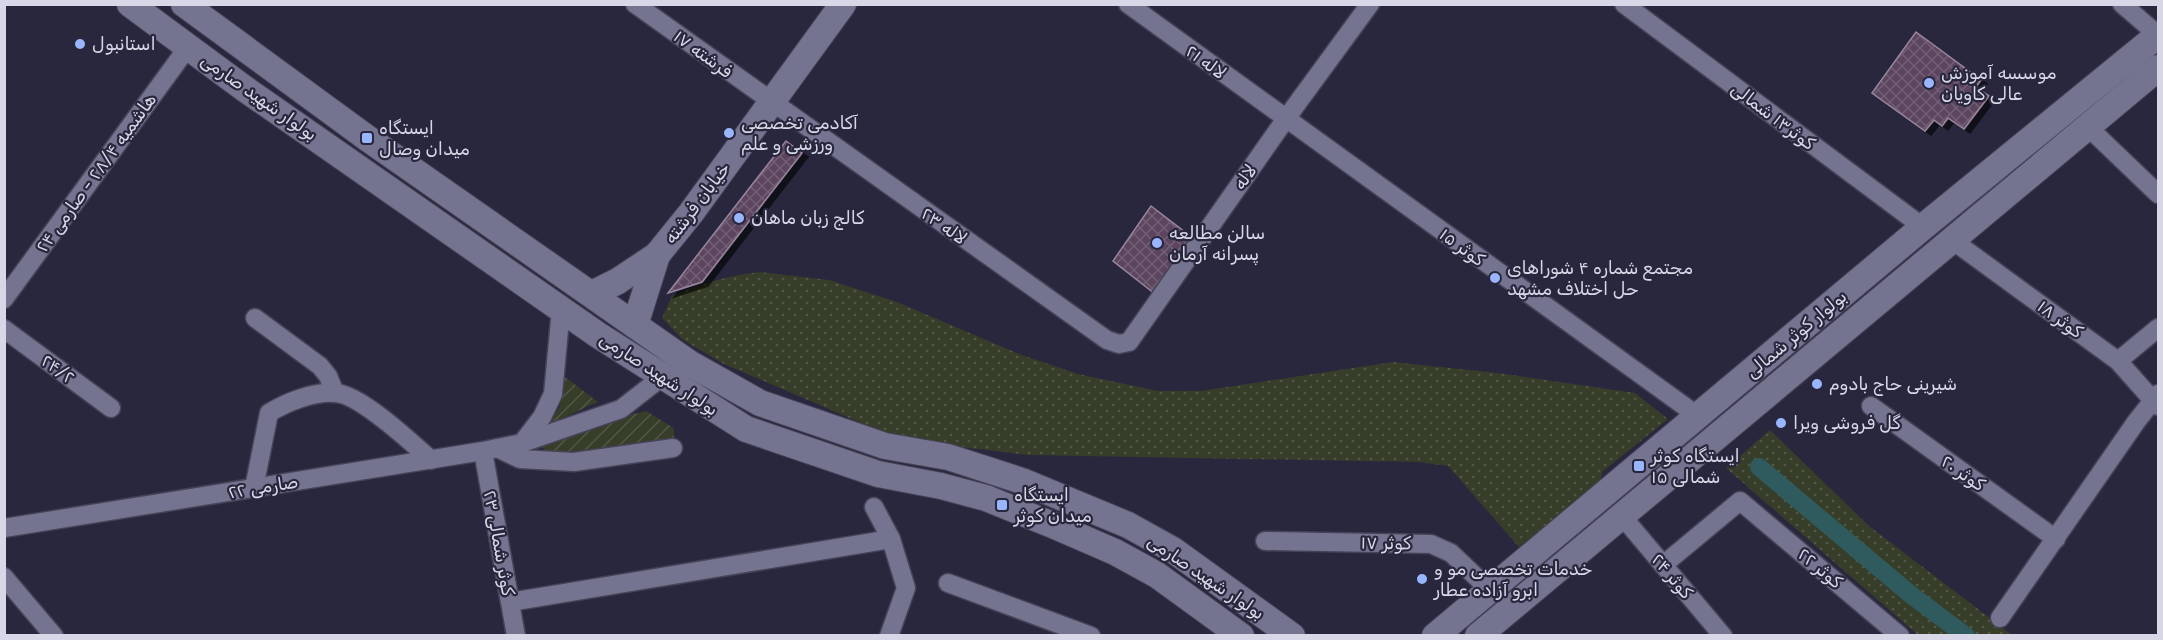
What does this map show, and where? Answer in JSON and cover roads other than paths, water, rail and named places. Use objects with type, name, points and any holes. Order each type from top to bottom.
[{"type":"main road","name":"بولوار شهید صارمی","points":[[130,4],[561,309],[662,377],[746,429],[878,474],[941,486],[986,498],[1115,552],[1158,574],[1241,636]]},
{"type":"main road","name":"بولوار شهید صارمی","points":[[184,4],[322,106],[689,363],[760,403],[885,446],[948,457],[1022,481],[1128,525],[1173,550],[1292,636]]},
{"type":"main road","name":"خیابان فرشته","points":[[635,325],[657,255],[843,4]]},
{"type":"main road","name":"بولوار کوثر شمالی","points":[[1435,636],[1923,227],[2158,35]]},
{"type":"main road","name":"بولوار کوثر شمالی","points":[[1478,636],[2158,68]]},
{"type":"main road","points":[[305,129],[322,106]]},
{"type":"main road","name":"خیابان فرشته","points":[[592,294],[618,281],[657,255]]},
{"type":"street","name":"فرشته ۱۷","points":[[635,4],[770,103]]},
{"type":"street","name":"لاله ۲۱","points":[[1128,4],[1285,120]]},
{"type":"street","name":"لاله","points":[[1119,344],[1129,342],[1285,120],[1370,4]]},
{"type":"street","name":"کوثر۱۳ شمالی","points":[[1624,4],[1923,227]]},
{"type":"street","points":[[2122,4],[2158,35]]},
{"type":"street","name":"هاشمیه ۲۸/۴ - صارمی ۲۴","points":[[4,299],[188,47]]},
{"type":"street","name":"لاله ۲۳","points":[[770,103],[1107,340],[1119,344]]},
{"type":"street","name":"کوثر ۱۵","points":[[1285,120],[1698,416]]},
{"type":"street","points":[[2088,127],[2158,194]]},
{"type":"street","name":"کوثر ۱۸","points":[[1952,240],[2118,361],[2157,401]]},
{"type":"street","points":[[522,443],[543,417],[553,394],[561,309]]},
{"type":"street","points":[[255,318],[320,366],[328,375],[336,393]]},
{"type":"street","points":[[2118,361],[2158,328]]},
{"type":"street","name":"۲۴/۲","points":[[4,329],[111,408]]},
{"type":"street","name":"صارمی ۲۲","points":[[4,528],[431,460],[522,443],[621,409],[662,377]]},
{"type":"street","points":[[254,488],[269,413],[292,401],[336,393],[356,400],[431,460]]},
{"type":"street","points":[[2000,618],[2136,422],[2157,401]]},
{"type":"street","name":"کوثر ۲۰","points":[[1871,406],[2056,539]]},
{"type":"street","points":[[490,450],[520,459],[574,462],[673,448]]},
{"type":"street","name":"کوثر شمالی ۲۳","points":[[490,450],[516,636]]},
{"type":"street","name":"کوثر ۲۲","points":[[1663,565],[1740,501],[1900,636]]},
{"type":"street","points":[[874,507],[891,539],[906,588],[889,636]]},
{"type":"street","name":"کوثر ۲۴","points":[[1622,516],[1723,636]]},
{"type":"street","points":[[510,602],[891,539]]},
{"type":"street","name":"کوثر ۱۷","points":[[1265,541],[1431,544],[1450,553],[1490,590]]},
{"type":"street","points":[[4,577],[54,636]]},
{"type":"street","points":[[948,583],[1091,636]]},
{"type":"waterway","points":[[1759,467],[1910,594],[1966,636]]},
{"type":"place","name":"استانبول","points":[[80,44]]},
{"type":"place","name":"موسسه آموزش عالی کاویان","points":[[1929,83]]},
{"type":"place","name":"آکادمی تخصصی ورزشی و علم","points":[[729,133]]},
{"type":"place","name":"ایستگاه میدان وصال","points":[[367,138]]},
{"type":"place","name":"کالج زبان ماهان","points":[[739,218]]},
{"type":"place","name":"سالن مطالعه پسرانه آرمان","points":[[1157,243]]},
{"type":"place","name":"مجتمع شماره ۴ شوراهای حل اختلاف مشهد","points":[[1495,278]]},
{"type":"place","name":"شیرینی حاج بادوم","points":[[1817,384]]},
{"type":"place","name":"گل فروشی ویرا","points":[[1781,423]]},
{"type":"place","name":"ایستگاه کوثر شمالی ۱۵","points":[[1639,466]]},
{"type":"place","name":"ایستگاه میدان کوثر","points":[[1002,505]]},
{"type":"place","name":"خدمات تخصصی مو و ابرو آزاده عطار","points":[[1422,579]]}]
